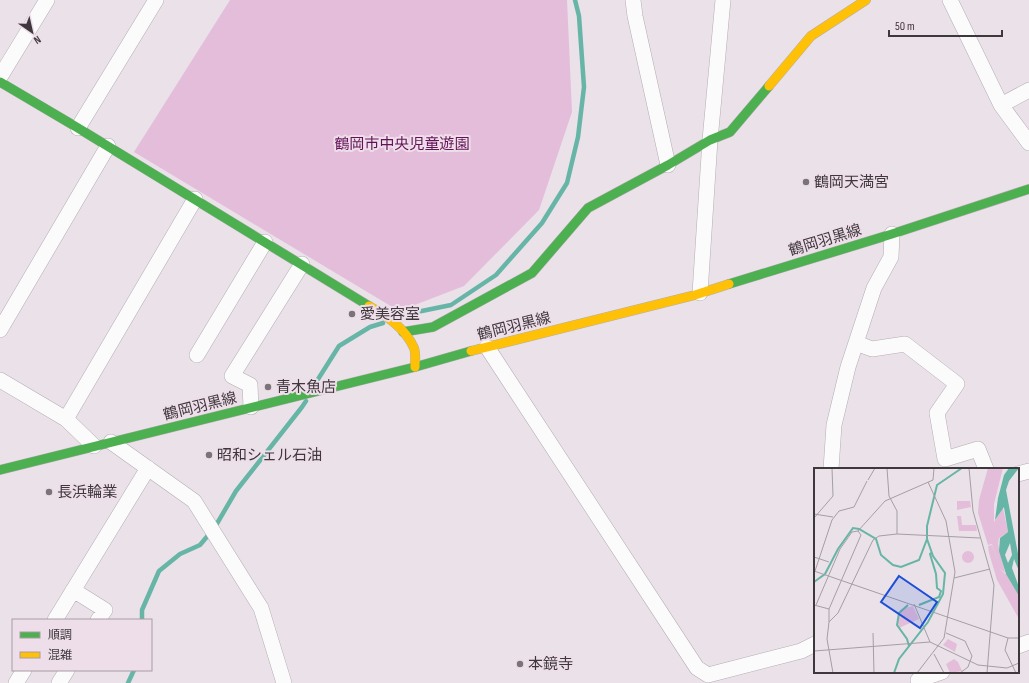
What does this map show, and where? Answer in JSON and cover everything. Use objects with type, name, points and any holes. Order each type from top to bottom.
[{"type":"street","points":[[47,0],[2,82],[391,319],[403,332],[414,349],[415,367]]},
{"type":"street","points":[[78,128],[156,0]]},
{"type":"street","points":[[627,0],[635,16]]},
{"type":"street","points":[[633,0],[635,16],[668,165]]},
{"type":"street","points":[[700,293],[710,140],[723,0]]},
{"type":"street","points":[[403,332],[433,327],[532,273],[588,208],[668,165],[710,140],[730,132],[812,36],[866,0]]},
{"type":"street","points":[[950,0],[1001,105],[1029,143]]},
{"type":"street","points":[[1001,105],[1029,90]]},
{"type":"street","points":[[0,330],[108,146]]},
{"type":"street","name":"鶴岡羽黒線","points":[[0,470],[415,367],[487,346],[700,293],[892,234],[1029,189]]},
{"type":"street","points":[[66,419],[196,199]]},
{"type":"street","points":[[831,468],[834,425],[848,367],[874,288],[891,257],[892,234]]},
{"type":"street","points":[[197,355],[265,242]]},
{"type":"street","points":[[251,408],[250,386],[232,376],[302,264]]},
{"type":"street","points":[[856,343],[872,349],[904,344],[957,384],[937,412],[945,459],[978,449],[986,468]]},
{"type":"street","points":[[487,346],[697,668],[708,675],[801,651],[814,644]]},
{"type":"street","points":[[0,380],[66,419],[94,446]]},
{"type":"street","points":[[111,442],[194,500],[261,608],[284,683]]},
{"type":"street","points":[[56,619],[148,468]]},
{"type":"street","points":[[1019,474],[1029,471]]},
{"type":"street","points":[[73,590],[105,610],[99,619]]},
{"type":"street","points":[[1019,646],[1029,642]]},
{"type":"street","points":[[16,683],[23,671]]},
{"type":"street","points":[[58,683],[66,671]]},
{"type":"street","points":[[918,678],[938,673]]},
{"type":"green space","name":"鶴岡市中央児童遊園","points":[[230,0],[567,0],[572,112],[539,210],[464,286],[399,311],[134,152]]},
{"type":"waterway","points":[[398,318],[412,313],[451,305],[496,275],[542,223],[567,183],[578,137],[584,87],[579,16],[575,0]]},
{"type":"waterway","points":[[315,384],[339,346],[370,327],[383,323]]},
{"type":"waterway","points":[[142,619],[142,610],[159,571],[180,554],[200,545],[215,527],[236,491],[306,401]]},
{"type":"waterway","points":[[128,683],[134,671]]},
{"type":"traffic: fast","points":[[0,82],[369,306]]},
{"type":"traffic: fast","points":[[403,332],[433,327],[532,273],[588,208],[668,165],[710,140],[730,132],[769,86]]},
{"type":"traffic: fast","points":[[729,284],[892,234],[1029,189]]},
{"type":"traffic: fast","points":[[0,470],[415,367],[471,351]]},
{"type":"traffic: slow","points":[[769,86],[811,36],[866,0]]},
{"type":"traffic: slow","points":[[471,351],[695,295],[729,284]]},
{"type":"traffic: slow","points":[[369,306],[389,318],[406,334],[415,350],[415,367]]},
{"type":"place","name":"鶴岡天満宮","points":[[806,182]]},
{"type":"place","name":"愛美容室","points":[[352,314]]},
{"type":"place","name":"青木魚店","points":[[268,387]]},
{"type":"place","name":"昭和シェル石油","points":[[209,455]]},
{"type":"place","name":"長浜輪業","points":[[49,492]]},
{"type":"place","name":"本鏡寺","points":[[520,664]]}]
